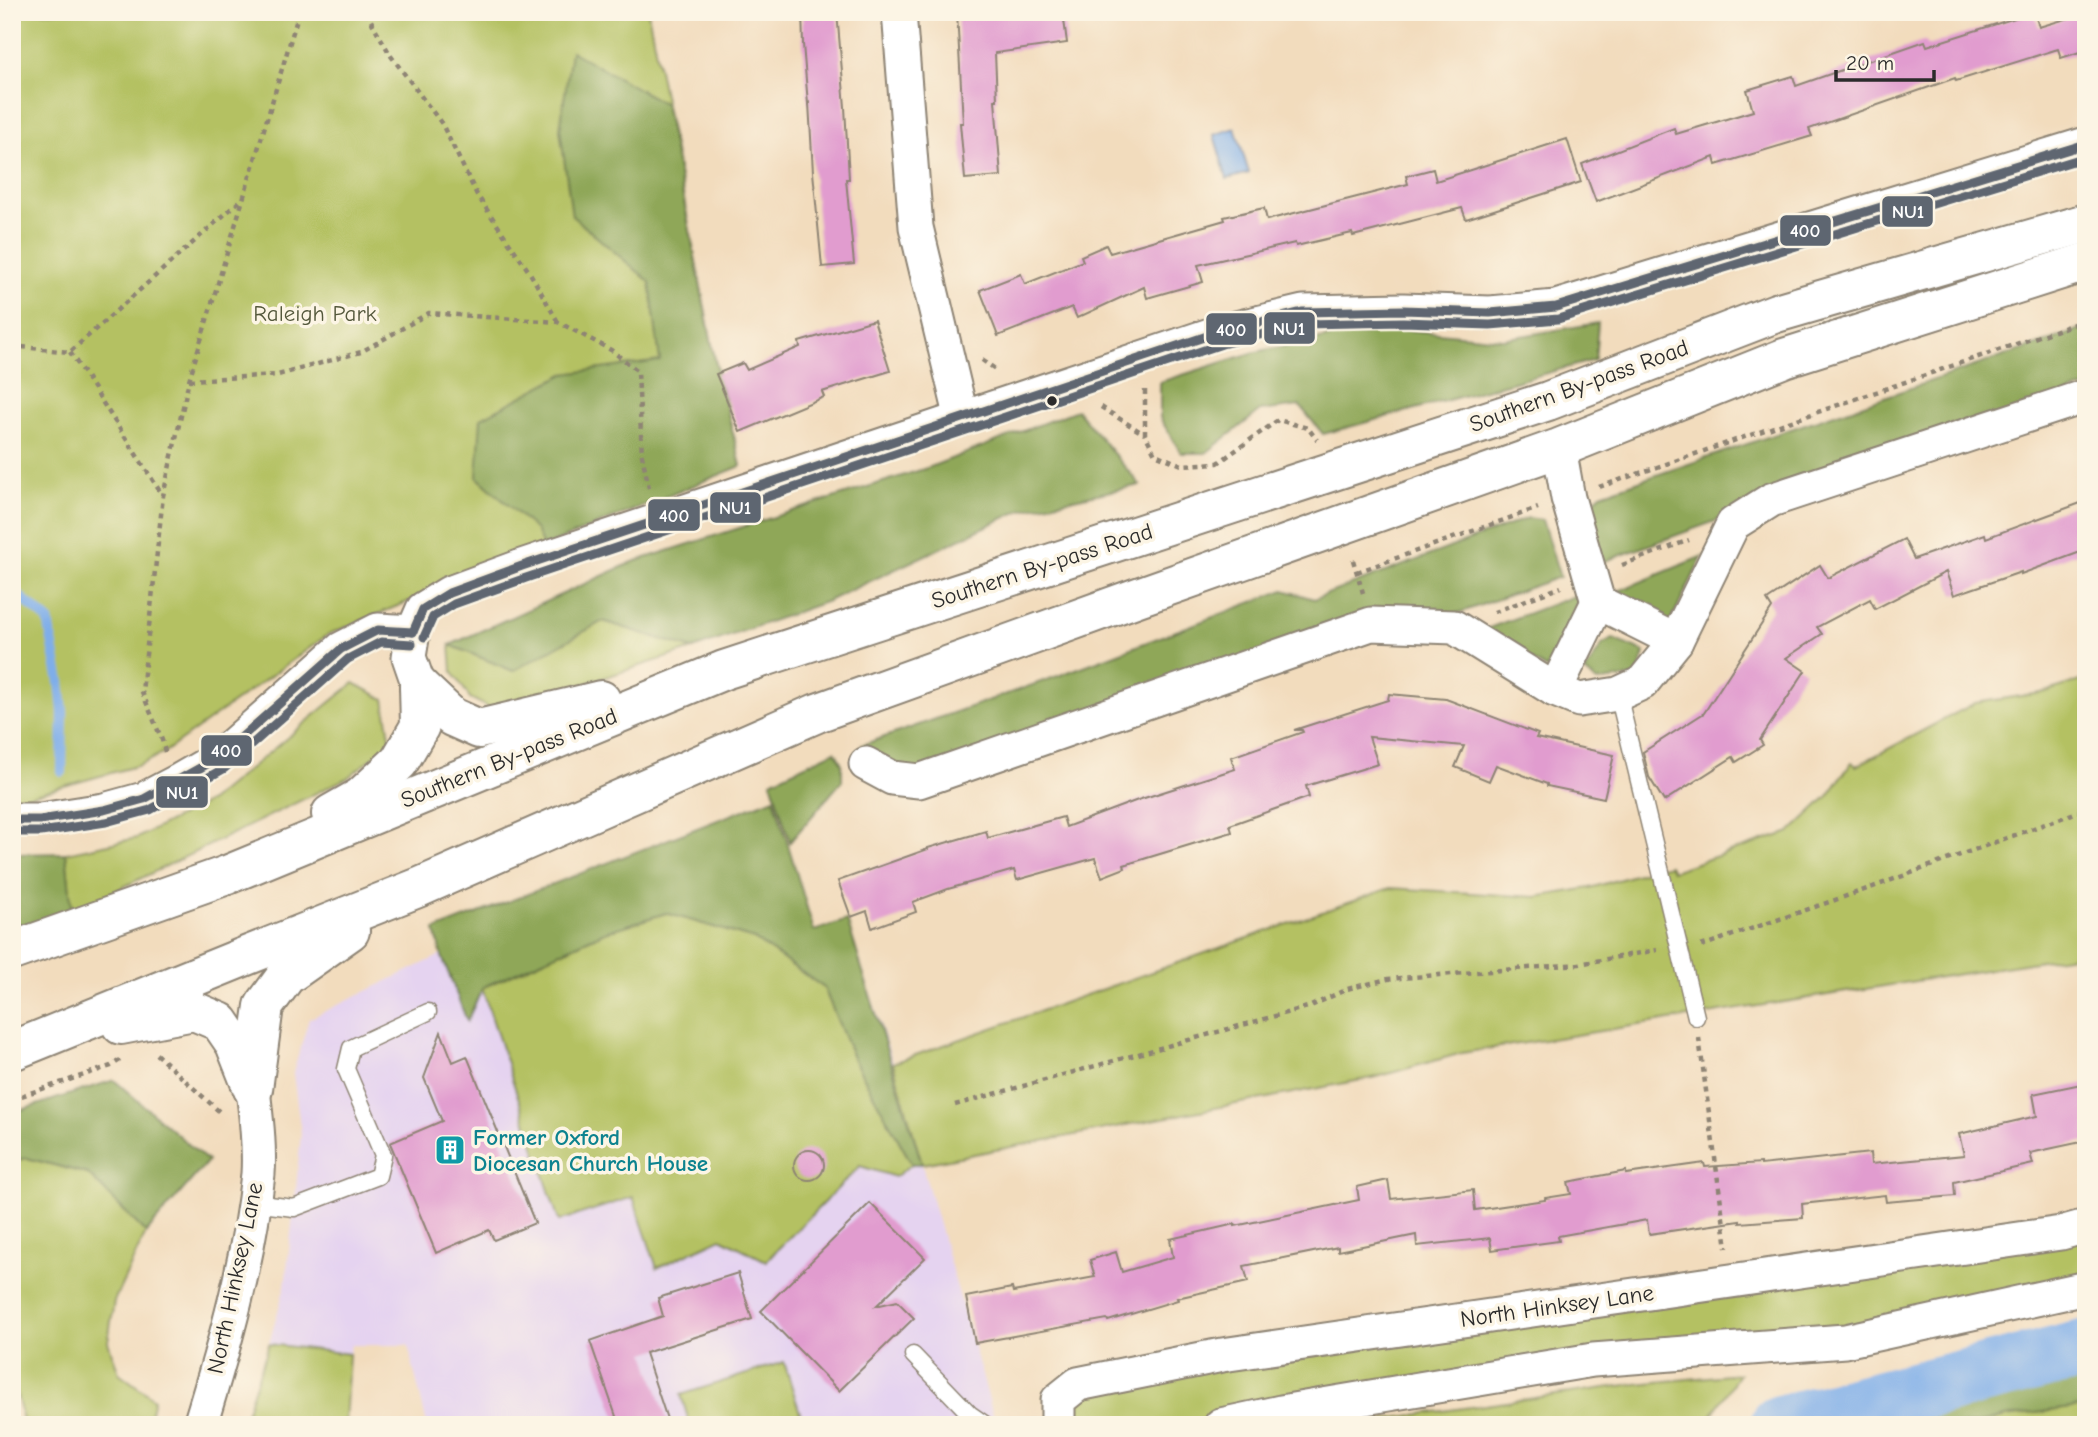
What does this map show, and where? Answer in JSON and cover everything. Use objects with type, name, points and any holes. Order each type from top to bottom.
[{"type":"highway","name":"Southern By-pass Road","points":[[12,951],[227,875],[724,670],[1548,401],[1776,313],[2086,223]]},
{"type":"highway","name":"Southern By-pass Road","points":[[29,1045],[420,887],[817,713],[1559,448],[1784,358],[2086,262]]},
{"type":"highway","points":[[419,686],[452,717],[479,729],[724,670]]},
{"type":"highway","points":[[227,875],[361,797],[399,762],[420,726],[419,686]]},
{"type":"highway","points":[[253,1088],[264,1006],[286,976],[321,950],[420,887]]},
{"type":"highway","points":[[29,1045],[194,1011],[220,1023],[234,1044],[253,1088]]},
{"type":"street","points":[[899,12],[916,227],[962,419]]},
{"type":"street","points":[[419,686],[409,657],[413,632],[423,609],[449,593],[522,566],[1219,332],[1303,312],[1403,310],[1490,313],[1556,307],[2086,144]]},
{"type":"street","points":[[866,764],[892,778],[919,781],[1371,624],[1454,627],[1555,690],[1579,700],[1618,694],[1642,683],[1676,641],[1733,524],[1771,500],[2086,396]]},
{"type":"street","points":[[1555,690],[1598,602],[1568,498],[1559,448]]},
{"type":"street","points":[[1598,602],[1676,641]]},
{"type":"street","points":[[12,820],[40,820],[104,810],[144,799],[218,758],[341,649],[378,630],[413,632]]},
{"type":"street","name":"North Hinksey Lane","points":[[200,1425],[227,1336],[258,1172],[253,1088]]},
{"type":"street","name":"North Hinksey Lane","points":[[1058,1425],[1058,1400],[1078,1384],[1222,1355],[2060,1233],[2086,1226]]},
{"type":"street","points":[[1222,1425],[1281,1412],[1593,1360],[1845,1341],[2086,1288]]},
{"type":"lane","points":[[1618,694],[1696,1017]]},
{"type":"lane","points":[[253,1203],[294,1208],[378,1176],[383,1156],[346,1069],[351,1048],[428,1012]]},
{"type":"lane","points":[[913,1355],[970,1414],[986,1425]]},
{"type":"path","points":[[180,780],[165,752],[142,692],[163,496],[189,380],[299,12]]},
{"type":"path","points":[[366,12],[391,55],[442,124],[477,195],[530,273],[558,322]]},
{"type":"path","points":[[12,346],[70,352],[243,198]]},
{"type":"path","points":[[189,380],[278,375],[361,352],[429,313],[558,322],[611,350],[638,371],[642,455],[650,487],[640,508],[645,525]]},
{"type":"path","points":[[1353,560],[1357,572],[2086,320]]},
{"type":"path","points":[[942,332],[1032,395]]},
{"type":"path","points":[[70,352],[163,496]]},
{"type":"path","points":[[1144,357],[1145,434],[1155,453],[1182,465],[1218,463],[1278,420],[1308,428],[1317,440]]},
{"type":"path","points":[[1065,384],[1145,434]]},
{"type":"path","points":[[954,1105],[1311,1006],[1348,989],[1388,979],[1579,964],[1701,946],[2086,809]]},
{"type":"path","points":[[1696,1017],[1732,1280]]},
{"type":"path","points":[[155,1053],[226,1118]]},
{"type":"path","points":[[12,1099],[111,1066],[123,1058]]},
{"type":"shaded area","points":[[774,798],[814,931],[847,920],[893,1063],[993,1414],[1006,1425],[427,1425],[408,1345],[351,1345],[349,1354],[269,1344],[285,1286],[301,1133],[293,1073],[309,1019],[441,955],[435,930]]},
{"type":"green space","name":"Raleigh Park","points":[[12,12],[648,12],[715,360],[741,466],[329,634],[165,752],[140,765],[24,797],[12,797]]},
{"type":"green space","points":[[571,51],[665,104],[715,360],[741,466],[543,547],[536,530],[477,477],[481,418],[564,374],[660,361],[650,282],[572,216],[560,129]]},
{"type":"green space","points":[[1598,323],[1595,360],[1323,434],[1300,406],[1260,411],[1206,453],[1181,453],[1160,418],[1160,382],[1255,352],[1329,337],[1406,330],[1503,339]]},
{"type":"green space","points":[[2086,328],[2086,387],[1597,564],[1585,508],[1601,494]]},
{"type":"green space","points":[[1077,410],[1140,485],[1021,510],[828,601],[693,649],[603,621],[513,671],[450,645],[633,562],[930,467]]},
{"type":"green space","points":[[1528,518],[1542,520],[1560,577],[1453,615],[926,773],[880,762],[862,745],[1055,677],[1284,590],[1314,599]]},
{"type":"green space","points":[[1703,556],[1669,625],[1611,594]]},
{"type":"green space","points":[[1582,593],[1547,669],[1481,631]]},
{"type":"green space","points":[[603,621],[693,649],[497,712],[470,698],[452,671],[450,645],[513,671]]},
{"type":"green space","points":[[1613,639],[1644,652],[1641,667],[1636,676],[1597,682],[1585,672],[1603,644]]},
{"type":"green space","points":[[2086,679],[2086,954],[1462,1053],[1377,1077],[922,1164],[893,1063],[1390,888],[1536,897],[1590,888],[1669,865],[1672,871],[1790,832],[1828,796],[1852,762],[1856,766],[1975,703],[2041,693]]},
{"type":"green space","points":[[354,683],[384,699],[391,743],[347,778],[72,912],[66,853],[137,838],[210,801]]},
{"type":"green space","points":[[835,751],[842,764],[842,781],[790,842],[771,781]]},
{"type":"green space","points":[[774,798],[814,931],[847,920],[922,1164],[912,1164],[854,1060],[824,988],[754,939],[666,913],[605,932],[483,987],[467,1021],[441,954],[435,930]]},
{"type":"green space","points":[[66,853],[72,912],[12,934],[12,854]]},
{"type":"green space","points":[[666,913],[754,939],[824,988],[854,1060],[912,1164],[895,1177],[860,1166],[766,1261],[721,1238],[657,1268],[633,1197],[559,1221],[482,988],[605,932]]},
{"type":"green space","points":[[114,1080],[208,1161],[146,1233],[88,1174],[27,1158],[12,1161],[12,1113]]},
{"type":"green space","points":[[27,1158],[88,1174],[146,1233],[114,1301],[108,1342],[119,1373],[154,1399],[148,1425],[24,1425],[12,1374],[12,1161]]},
{"type":"green space","points":[[2086,1226],[2086,1288],[1221,1425],[1058,1425],[1078,1384]]},
{"type":"green space","points":[[269,1344],[349,1354],[345,1425],[242,1425]]},
{"type":"green space","points":[[2086,1353],[2086,1406],[2005,1417],[1973,1425],[1780,1425]]},
{"type":"green space","points":[[784,1362],[802,1419],[784,1425],[690,1425],[681,1395]]},
{"type":"green space","points":[[1739,1374],[1705,1425],[1363,1425],[1386,1419],[1626,1385]]},
{"type":"green space","points":[[2086,1406],[2086,1425],[1973,1425],[2005,1417]]},
{"type":"water","points":[[1235,128],[1249,173],[1227,179],[1214,135]]},
{"type":"building","points":[[802,12],[837,12],[849,179],[846,179],[854,264],[822,267]]},
{"type":"building","points":[[957,12],[1063,12],[1067,43],[995,53],[995,100],[1001,176],[965,179],[960,123],[963,123]]},
{"type":"building","points":[[2034,12],[2039,27],[2086,13],[2086,50],[2061,58],[2058,49],[1956,81],[1955,78],[1809,129],[1812,136],[1716,165],[1714,157],[1596,202],[1582,164],[1674,128],[1676,134],[1753,111],[1747,90],[1793,76],[1796,86],[1925,41],[1927,46]]},
{"type":"building","points":[[1567,139],[1581,182],[1466,219],[1462,208],[1353,236],[1352,233],[1296,246],[1295,243],[1198,265],[1203,282],[1147,298],[1144,287],[1077,318],[1072,307],[998,336],[980,290],[1021,274],[1025,284],[1083,261],[1081,256],[1106,245],[1110,253],[1225,220],[1224,217],[1264,208],[1267,220],[1408,184],[1406,176],[1433,169],[1436,181]]},
{"type":"building","points":[[874,320],[890,371],[822,392],[824,397],[740,432],[716,374],[743,363],[747,370],[800,347],[799,342]]},
{"type":"building","points":[[2086,501],[2086,550],[1954,595],[1946,572],[1875,609],[1870,599],[1817,627],[1822,634],[1786,658],[1805,671],[1760,740],[1763,745],[1736,762],[1733,757],[1664,801],[1649,777],[1643,752],[1704,713],[1772,608],[1767,600],[1820,565],[1828,578],[1904,539],[1914,559],[1985,534],[1986,538]]},
{"type":"building","points":[[1389,694],[1446,699],[1538,734],[1536,738],[1614,755],[1604,798],[1547,786],[1496,765],[1489,781],[1455,767],[1464,746],[1369,737],[1378,764],[1306,786],[1309,797],[1230,825],[1232,832],[1124,865],[1125,868],[1102,877],[1095,858],[1017,880],[1014,870],[913,902],[916,912],[872,928],[867,911],[851,917],[838,881],[928,848],[986,831],[988,838],[1063,817],[1066,827],[1138,800],[1235,769],[1231,757],[1303,732],[1294,730],[1388,700]]},
{"type":"building","name":"Former Oxford Diocesan Church House","points":[[441,1032],[453,1062],[467,1056],[535,1223],[494,1240],[489,1230],[436,1253],[390,1143],[442,1121],[424,1078]]},
{"type":"building","points":[[2086,1083],[2086,1141],[2030,1153],[2033,1164],[1954,1182],[1955,1196],[1886,1202],[1885,1195],[1802,1204],[1803,1218],[1740,1221],[1649,1234],[1647,1220],[1558,1236],[1559,1241],[1492,1250],[1490,1238],[1417,1246],[1416,1235],[1244,1266],[1248,1282],[1177,1298],[1178,1300],[1108,1321],[1107,1319],[975,1343],[966,1297],[1012,1288],[1013,1292],[1095,1277],[1090,1260],[1116,1252],[1122,1272],[1173,1257],[1170,1239],[1359,1200],[1357,1187],[1388,1180],[1391,1199],[1473,1190],[1475,1210],[1571,1194],[1568,1182],[1626,1171],[1626,1174],[1704,1163],[1705,1167],[1761,1165],[1870,1153],[1871,1164],[1964,1155],[1959,1134],[2037,1116],[2033,1094]]},
{"type":"building","points":[[809,1150],[820,1154],[824,1165],[820,1176],[809,1180],[798,1176],[794,1165],[798,1154]]},
{"type":"building","points":[[870,1203],[925,1258],[876,1306],[897,1301],[914,1318],[839,1391],[761,1311]]},
{"type":"building","points":[[738,1273],[752,1319],[645,1353],[669,1425],[619,1425],[590,1341],[663,1316],[658,1298]]},
{"type":"waterway","points":[[12,590],[48,620],[63,712],[62,772]]},
{"type":"waterway","points":[[1780,1425],[2086,1349]]},
{"type":"transit line","name":"400","points":[[413,632],[423,609],[449,593],[522,566],[1219,332],[1303,312],[1403,310],[1490,313],[1556,307],[2086,144]]},
{"type":"transit line","name":"NU1","points":[[424,637],[433,617],[454,604],[1222,344],[1305,324],[1403,322],[1490,325],[1558,319],[2086,157]]},
{"type":"transit line","name":"400","points":[[12,820],[40,820],[104,810],[144,799],[218,758],[341,649],[378,630],[413,632]]},
{"type":"transit line","name":"NU1","points":[[12,832],[41,832],[106,822],[150,810],[225,768],[348,659],[381,642],[412,644]]},
{"type":"place","name":"Former Oxford Diocesan Church House","points":[[450,1150]]}]
